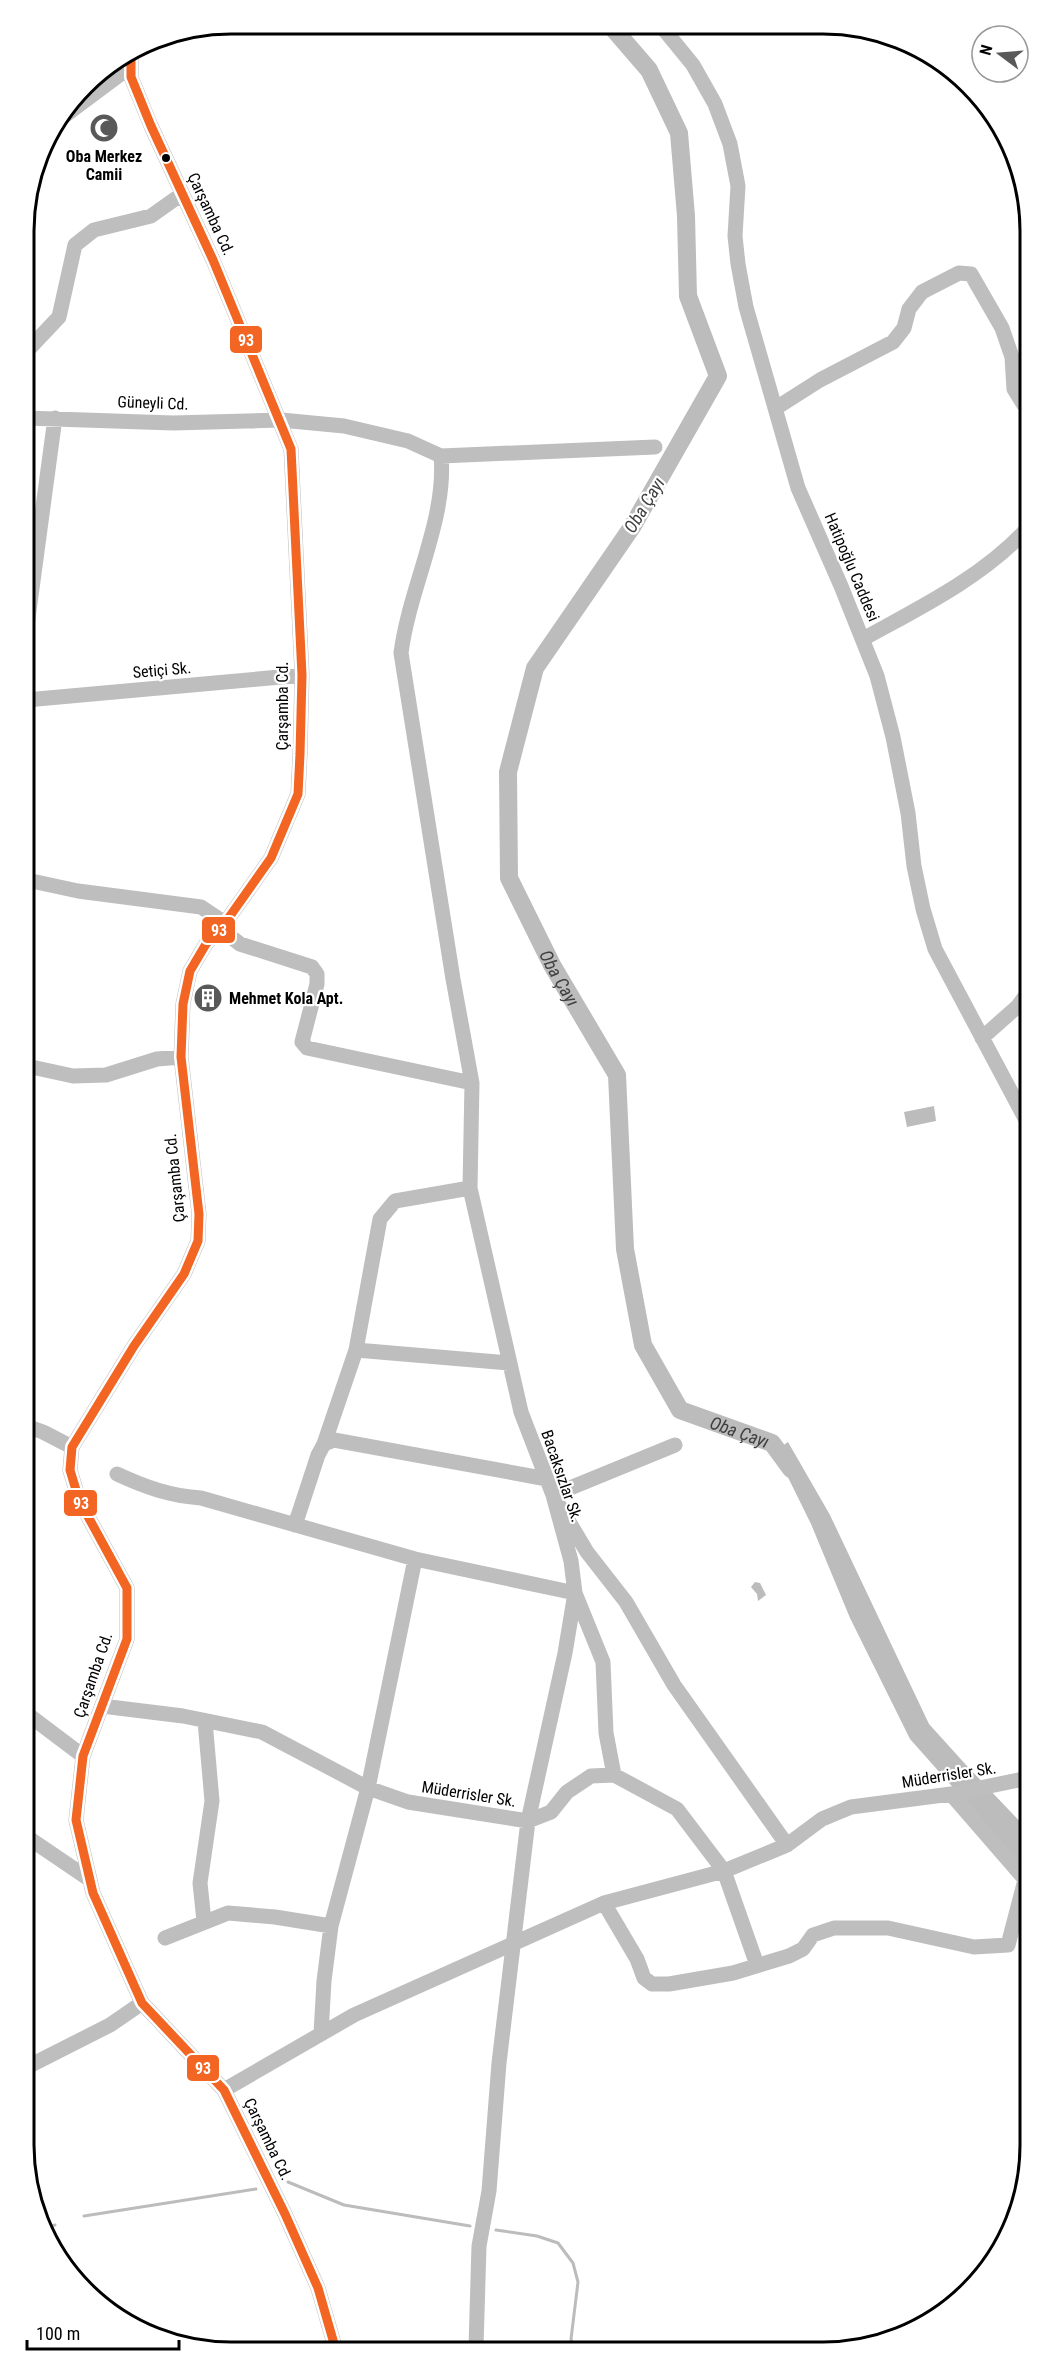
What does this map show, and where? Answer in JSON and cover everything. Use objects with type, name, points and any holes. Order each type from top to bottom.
[{"type":"street","name":"Hatipoğlu Caddesi","points":[[668,34],[693,65],[715,104],[730,144],[738,186],[735,236],[746,307],[798,488],[877,676],[908,813],[914,866],[935,949],[1020,1108]]},
{"type":"street","name":"Çarşamba Cd.","points":[[130,63],[135,87],[151,126],[218,271],[291,449],[302,675],[298,794],[271,858],[225,923],[206,944],[190,971],[183,1004],[180,1057],[199,1214],[198,1241],[184,1274],[134,1346],[72,1447],[70,1470],[79,1500],[127,1588],[127,1639],[83,1755],[76,1820],[93,1893],[142,2003],[224,2090],[285,2214],[318,2288],[334,2342]]},
{"type":"street","points":[[96,88],[114,74]]},
{"type":"street","points":[[35,342],[59,317],[75,245],[94,230],[151,216],[182,194]]},
{"type":"street","points":[[776,408],[820,380],[893,342],[904,328],[909,309],[922,292],[959,273],[971,274],[1002,328],[1012,357],[1014,389],[1020,398]]},
{"type":"street","points":[[35,570],[56,417]]},
{"type":"street","name":"Güneyli Cd.","points":[[35,418],[172,423],[281,420],[345,426],[408,441],[441,456]]},
{"type":"street","points":[[441,456],[655,447]]},
{"type":"street","name":"Bacaksızlar Sk.","points":[[441,456],[443,474],[436,513],[405,625],[401,653],[453,979],[472,1083],[470,1188],[521,1412],[553,1495],[571,1560],[575,1593],[603,1662],[606,1733],[614,1775]]},
{"type":"street","points":[[863,639],[939,597],[1004,553],[1020,536]]},
{"type":"street","name":"Setiçi Sk.","points":[[35,699],[302,675]]},
{"type":"street","points":[[35,882],[78,891],[201,907],[225,923],[231,937],[240,944],[312,967],[317,974],[317,984],[302,1042],[307,1048],[472,1083]]},
{"type":"street","points":[[982,1038],[1020,1004]]},
{"type":"street","points":[[35,1068],[73,1076],[106,1075],[157,1059],[180,1057]]},
{"type":"street","points":[[295,1525],[356,1350],[380,1219],[386,1208],[394,1201],[470,1188]]},
{"type":"street","points":[[356,1350],[509,1363]]},
{"type":"street","points":[[34,1429],[72,1447]]},
{"type":"street","points":[[324,1444],[334,1440],[547,1479]]},
{"type":"street","points":[[675,1445],[553,1495],[586,1552],[626,1602],[674,1685],[787,1845]]},
{"type":"street","points":[[117,1474],[148,1488],[177,1496],[201,1498],[416,1559],[575,1593],[565,1653],[528,1821],[499,2063],[489,2191],[479,2246],[476,2342]]},
{"type":"street","points":[[321,2034],[324,1981],[331,1926],[368,1788],[416,1559]]},
{"type":"street","name":"Müderrisler Sk.","points":[[102,1706],[205,1720],[262,1732],[368,1788],[408,1802],[528,1821],[550,1812],[567,1792],[591,1776],[614,1775]]},
{"type":"street","points":[[34,1719],[83,1755]]},
{"type":"street","points":[[204,1921],[200,1883],[212,1801],[205,1720]]},
{"type":"street","points":[[614,1775],[677,1809],[724,1870],[757,1965]]},
{"type":"street","name":"Müderrisler Sk.","points":[[224,2090],[354,2014],[604,1903],[724,1870],[787,1845],[822,1820],[851,1807],[951,1794],[1019,1781]]},
{"type":"street","points":[[951,1794],[1019,1873]]},
{"type":"street","points":[[34,1842],[89,1879]]},
{"type":"street","points":[[604,1903],[637,1959],[644,1978],[652,1984],[669,1984],[733,1973],[789,1956],[803,1949],[813,1935],[834,1928],[888,1928],[974,1947],[1008,1945],[1019,1908]]},
{"type":"street","points":[[165,1938],[228,1913],[275,1917],[331,1926]]},
{"type":"street","points":[[34,2063],[110,2025],[142,2003]]},
{"type":"shaded area","points":[[934,1106],[936,1121],[907,1127],[904,1112]]},
{"type":"shaded area","points":[[788,1442],[830,1515],[929,1724],[1019,1821],[1019,1862],[910,1739],[850,1618],[811,1524],[775,1451]]},
{"type":"shaded area","points":[[755,1582],[760,1583],[766,1595],[758,1601],[757,1594],[751,1587]]},
{"type":"waterway","name":"Oba Çayı","points":[[618,34],[649,70],[679,133],[686,216],[688,296],[718,376],[632,527],[535,668],[508,772],[509,878],[552,965],[617,1075],[625,1249],[643,1345],[680,1410],[772,1443],[791,1469]]},
{"type":"waterway","points":[[288,2182],[344,2205],[470,2226]]},
{"type":"waterway","points":[[84,2216],[256,2189]]},
{"type":"waterway","points":[[496,2230],[537,2236],[558,2243],[573,2263],[578,2282],[572,2342]]},
{"type":"transit line","name":"93","points":[[131,62],[131,77],[151,126],[213,260],[291,449],[302,675],[300,754],[298,794],[271,858],[225,923],[206,944],[190,971],[183,1004],[181,1057],[199,1214],[198,1241],[184,1274],[134,1346],[72,1447],[70,1470],[79,1500],[127,1588],[127,1639],[83,1756],[76,1820],[93,1893],[142,2003],[224,2090],[285,2214],[318,2288],[334,2342]]},
{"type":"place","name":"Oba Merkez Camii","points":[[104,128]]},
{"type":"place","name":"Mehmet Kola Apt.","points":[[208,998]]}]
